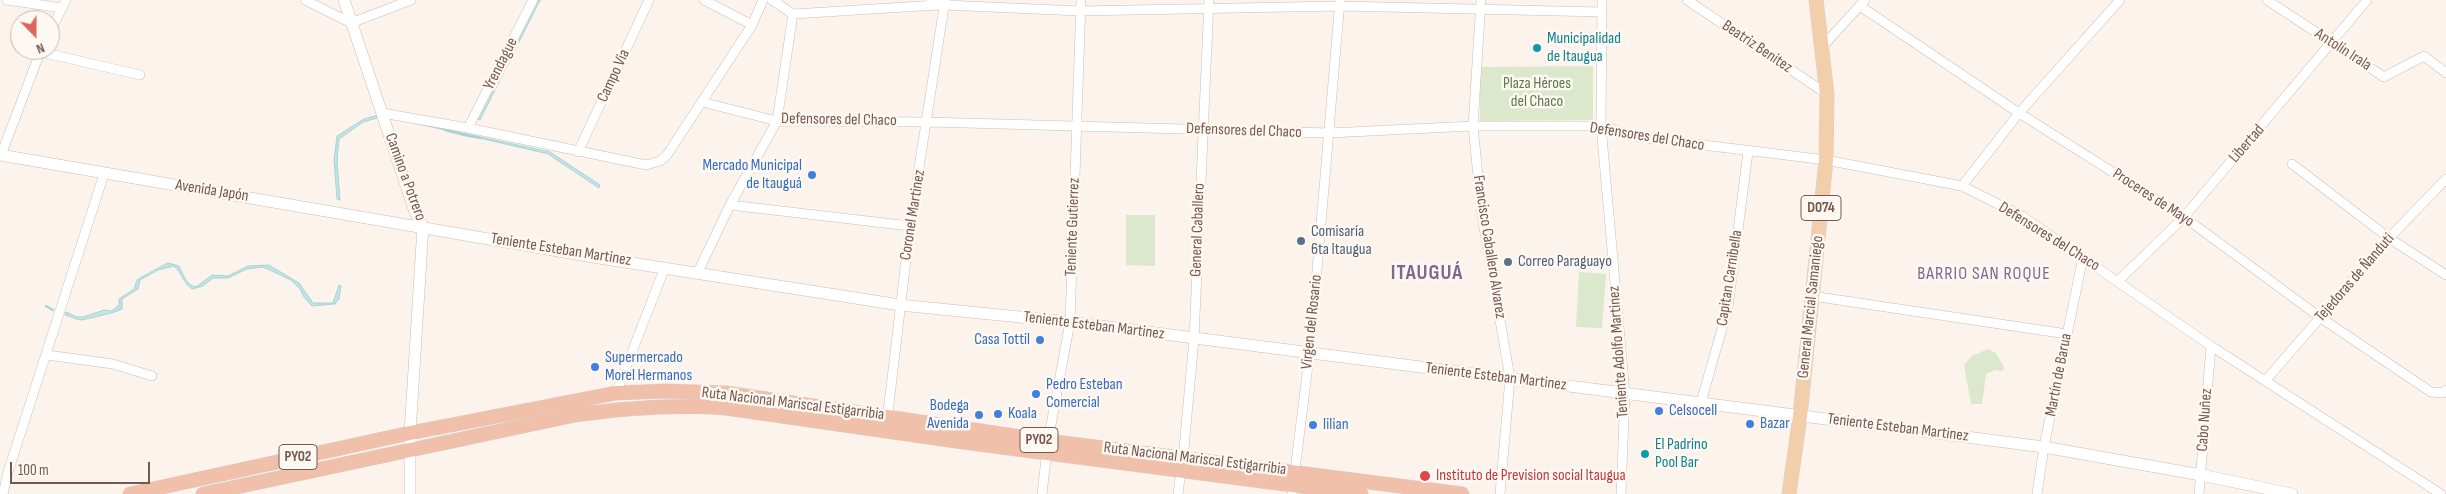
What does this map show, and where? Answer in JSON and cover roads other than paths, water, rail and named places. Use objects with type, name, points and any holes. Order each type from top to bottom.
[{"type":"highway","name":"Ruta Nacional Mariscal Estigarribia","points":[[130,494],[410,433],[616,393],[666,391],[726,394],[887,416],[1047,447]]},
{"type":"highway","name":"Ruta Nacional Mariscal Estigarribia","points":[[203,494],[576,415],[660,406],[726,408],[886,430],[1047,447],[1182,464],[1361,494]]},
{"type":"highway","name":"Ruta Nacional Mariscal Estigarribia","points":[[1293,483],[1462,494]]},
{"type":"main road","name":"General Marcial Samaniego","points":[[1789,494],[1800,416],[1826,160],[1827,94],[1816,0]]},
{"type":"street","points":[[7,0],[64,4]]},
{"type":"street","points":[[305,0],[351,23],[411,0]]},
{"type":"street","name":"Camino a Potrero","points":[[344,0],[414,209],[423,226],[409,450],[410,494]]},
{"type":"street","name":"Yrendague","points":[[468,128],[533,0]]},
{"type":"street","name":"Campo Via","points":[[578,152],[650,0]]},
{"type":"street","points":[[704,0],[752,25]]},
{"type":"street","points":[[382,114],[468,128],[578,152],[652,165],[667,154],[702,102],[752,25],[763,0]]},
{"type":"street","points":[[772,0],[794,14],[945,2]]},
{"type":"street","points":[[930,0],[1080,11],[1208,5],[1340,3],[1480,10],[1602,12]]},
{"type":"street","name":"Teniente Gutierrez","points":[[1042,494],[1047,447],[1070,322],[1081,0]]},
{"type":"street","name":"Francisco Caballero Alvarez","points":[[1481,0],[1473,126],[1482,216],[1510,378],[1500,494]]},
{"type":"street","name":"Teniente Adolfo Martinez","points":[[1602,0],[1601,126],[1625,394],[1621,494]]},
{"type":"street","name":"Beatriz Benitez","points":[[1687,0],[1827,94]]},
{"type":"street","points":[[1962,186],[2019,113],[2120,0]]},
{"type":"street","name":"Antolín Irala","points":[[2267,0],[2384,77],[2424,56],[2446,73]]},
{"type":"street","name":"Libertad","points":[[2118,281],[2184,217],[2367,0]]},
{"type":"street","name":"Coronel Martinez","points":[[886,430],[910,226],[928,122],[945,2]]},
{"type":"street","name":"Virgen del Rosario","points":[[1293,483],[1310,354],[1340,3]]},
{"type":"street","points":[[1822,47],[1863,3]]},
{"type":"street","name":"Proceres de Mayo","points":[[1863,3],[2019,113],[2184,217],[2321,318],[2431,392],[2444,391]]},
{"type":"street","name":"General Caballero","points":[[1178,494],[1194,339],[1208,5]]},
{"type":"street","points":[[698,272],[730,205],[777,121],[794,14]]},
{"type":"street","points":[[60,56],[140,75]]},
{"type":"street","points":[[1,155],[38,60]]},
{"type":"street","name":"Defensores del Chaco","points":[[702,102],[777,121],[928,122],[1329,133],[1473,126],[1601,126],[1638,137],[1748,152],[1826,160],[1962,186],[2022,216],[2211,346],[2441,494]]},
{"type":"street","name":"Capitan Carnibella","points":[[1701,402],[1728,308],[1748,152]]},
{"type":"street","name":"Avenida Japón","points":[[1,155],[104,174],[423,226]]},
{"type":"street","points":[[2292,164],[2389,238],[2446,275]]},
{"type":"street","points":[[3,494],[8,472],[104,174]]},
{"type":"street","name":"Tejedoras de Ñanduti","points":[[2266,380],[2389,238],[2446,179]]},
{"type":"street","points":[[730,205],[910,226]]},
{"type":"street","name":"Teniente Esteban Martinez","points":[[423,226],[593,257],[665,266],[900,305],[1070,322],[2044,447],[2201,475],[2292,494]]},
{"type":"street","name":"Martín de Barua","points":[[2037,494],[2044,447],[2083,257]]},
{"type":"street","points":[[616,393],[665,266]]},
{"type":"street","points":[[1812,296],[2067,334]]},
{"type":"street","name":"Cabo Nuñez","points":[[2199,494],[2211,346]]},
{"type":"street","points":[[47,355],[113,364],[152,376]]},
{"type":"water","points":[[541,0],[480,120],[477,119],[537,1]]},
{"type":"water","points":[[376,116],[377,118],[363,122],[339,139],[337,161],[340,200],[337,199],[334,160],[337,136],[364,119]]},
{"type":"water","points":[[406,121],[550,152],[600,185],[599,188],[548,154]]},
{"type":"water","points":[[168,263],[179,266],[188,282],[196,287],[212,275],[228,276],[248,266],[269,265],[299,283],[313,303],[333,303],[339,285],[341,286],[339,299],[335,304],[312,306],[291,280],[263,267],[247,269],[228,278],[213,278],[203,286],[192,289],[174,266],[158,270],[140,280],[138,289],[122,299],[122,309],[80,320],[65,315],[66,312],[77,317],[83,317],[104,310],[112,311],[119,305],[119,299],[134,289],[137,280]]},
{"type":"waterway","points":[[445,130],[469,136]]},
{"type":"waterway","points":[[469,136],[481,138]]},
{"type":"waterway","points":[[46,306],[53,310]]},
{"type":"place","name":"Municipalidad de Itaugua","points":[[1537,48]]},
{"type":"place","name":"Mercado Municipal de Itauguá","points":[[812,175]]},
{"type":"place","name":"Comisaría 6ta Itaugua","points":[[1301,241]]},
{"type":"place","name":"Correo Paraguayo","points":[[1508,262]]},
{"type":"place","name":"Casa Tottil","points":[[1040,340]]},
{"type":"place","name":"Supermercado Morel Hermanos","points":[[595,367]]},
{"type":"place","name":"Pedro Esteban Comercial","points":[[1036,394]]},
{"type":"place","name":"Celsocell","points":[[1659,411]]},
{"type":"place","name":"Koala","points":[[998,414]]},
{"type":"place","name":"Bodega Avenida","points":[[979,415]]},
{"type":"place","name":"Bazar","points":[[1750,424]]},
{"type":"place","name":"lilian","points":[[1313,425]]},
{"type":"place","name":"El Padrino Pool Bar","points":[[1645,454]]},
{"type":"place","name":"Instituto de Prevision social Itaugua","points":[[1425,476]]},
{"type":"district","name":"ITAUGUÁ","points":[[1427,274]]},
{"type":"district","name":"BARRIO SAN ROQUE","points":[[1984,274]]},
{"type":"park label","name":"Plaza Héroes del Chaco","points":[[1537,93]]}]
